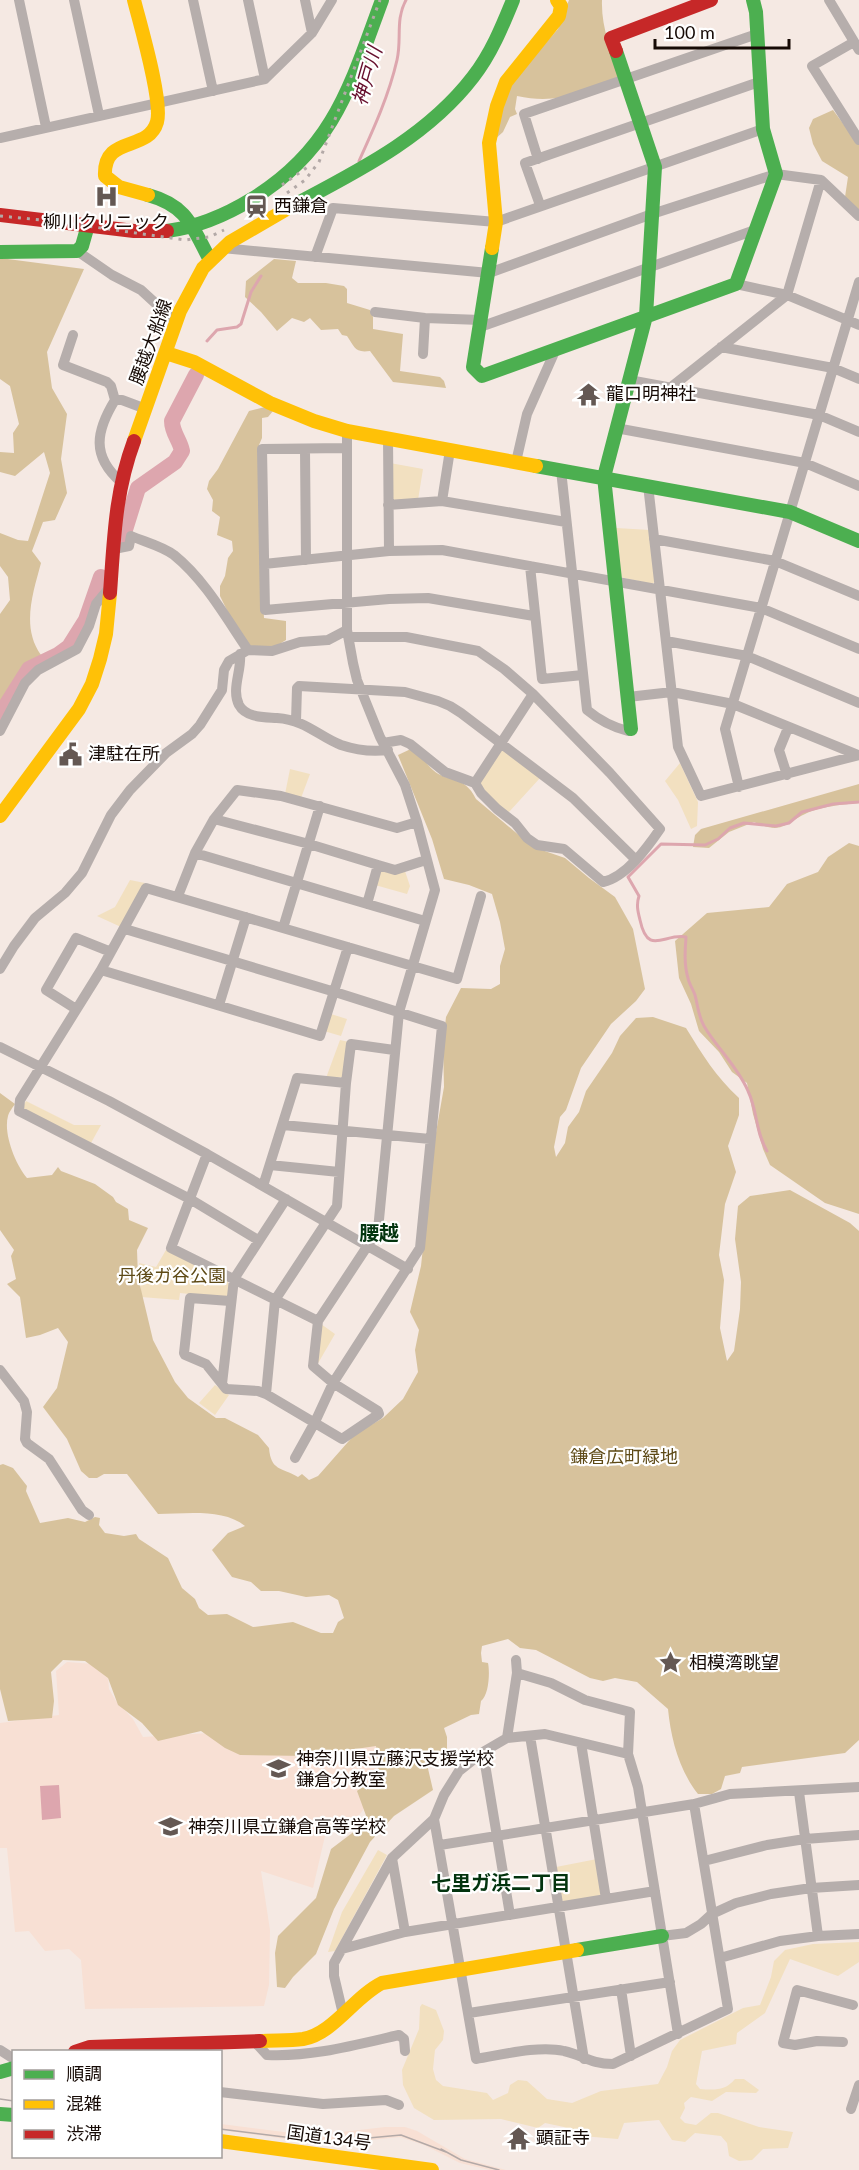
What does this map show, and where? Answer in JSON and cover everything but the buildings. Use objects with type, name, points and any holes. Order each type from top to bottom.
[{"type":"main road","points":[[134,0],[157,104],[158,122],[146,137],[112,152],[104,164],[105,176],[116,186],[166,200],[183,211],[210,260]]},
{"type":"main road","points":[[0,215],[149,232],[173,230],[226,213],[263,193],[281,181],[315,147],[331,126],[345,100],[382,0]]},
{"type":"main road","name":"腰越大船線","points":[[0,816],[90,692],[100,665],[106,642],[117,502],[121,482],[177,323],[195,280],[222,248],[387,154],[444,112],[464,91],[485,63],[500,35],[513,0]]},
{"type":"main road","points":[[557,0],[561,6],[559,15],[503,86],[489,143],[496,222],[473,367],[482,376],[736,284],[776,174],[763,129],[756,12],[753,0]]},
{"type":"main road","points":[[631,729],[604,477],[646,316],[655,166],[612,36],[695,3],[711,0]]},
{"type":"main road","points":[[0,252],[77,251],[82,246],[88,225]]},
{"type":"main road","points":[[166,354],[194,362],[243,390],[278,406],[314,421],[347,431],[790,512],[859,541]]},
{"type":"main road","points":[[81,2050],[90,2047],[310,2038],[325,2030],[372,1987],[394,1981],[662,1936]]},
{"type":"main road","name":"国道134号","points":[[222,2141],[432,2170]]},
{"type":"street","points":[[18,0],[46,127]]},
{"type":"street","points":[[74,0],[99,115]]},
{"type":"street","points":[[193,0],[213,91]]},
{"type":"street","points":[[248,0],[265,79]]},
{"type":"street","points":[[305,0],[312,33]]},
{"type":"street","points":[[0,138],[265,79],[312,33],[332,0]]},
{"type":"street","points":[[829,0],[856,46],[812,66],[859,140]]},
{"type":"street","points":[[538,159],[524,114],[757,34]]},
{"type":"street","points":[[540,206],[525,163],[759,82]]},
{"type":"street","points":[[315,257],[333,208],[496,222],[763,129]]},
{"type":"street","points":[[222,248],[489,273],[652,214],[776,174],[821,180],[859,216]]},
{"type":"street","points":[[670,388],[787,295],[821,180]]},
{"type":"street","points":[[375,312],[481,324],[755,230]]},
{"type":"street","points":[[77,251],[112,275],[141,290],[177,323]]},
{"type":"street","points":[[739,787],[725,729],[859,282]]},
{"type":"street","points":[[736,284],[787,295],[859,325]]},
{"type":"street","points":[[423,354],[425,318]]},
{"type":"street","points":[[73,335],[63,366],[107,382],[116,400]]},
{"type":"street","points":[[721,347],[833,368],[859,379]]},
{"type":"street","points":[[516,462],[526,414],[555,351]]},
{"type":"street","points":[[629,380],[819,415],[859,432]]},
{"type":"street","points":[[116,400],[122,400],[146,410]]},
{"type":"street","points":[[116,400],[104,420],[98,443],[112,475],[121,482]]},
{"type":"street","points":[[616,428],[805,463],[859,486]]},
{"type":"street","points":[[230,1300],[190,1298],[184,1353],[185,1356],[206,1364],[226,1389],[258,1391],[266,1394],[342,1439],[378,1414],[378,1411],[333,1383],[313,1366],[318,1321],[378,1230],[399,1012],[435,890],[405,785],[361,690],[353,663],[348,633],[347,603],[347,431]]},
{"type":"street","points":[[388,438],[389,551]]},
{"type":"street","points":[[346,448],[262,449],[265,610],[428,598],[534,616]]},
{"type":"street","points":[[305,450],[306,560]]},
{"type":"street","points":[[442,501],[450,450]]},
{"type":"street","points":[[561,470],[587,710],[599,720],[617,729],[628,731],[631,729]]},
{"type":"street","points":[[648,485],[678,747],[701,796],[787,776],[859,755]]},
{"type":"street","points":[[388,505],[442,501],[566,522]]},
{"type":"street","points":[[0,969],[35,918],[65,893],[82,873],[111,815],[130,790],[166,753],[192,734],[200,725],[222,690],[226,665],[244,652],[272,651],[300,642],[328,640],[348,633],[406,637],[478,651],[504,669],[533,694],[610,773],[660,830],[629,867],[616,878],[603,882],[564,849],[537,845],[526,838],[515,823],[481,793],[475,783],[467,778],[445,772],[410,744],[401,741],[386,747],[365,750],[341,745],[296,721],[258,717],[242,708],[236,695],[244,652],[219,607],[193,573],[172,554],[131,536],[129,546],[114,549]]},
{"type":"street","points":[[654,539],[776,561],[859,596]]},
{"type":"street","points":[[264,564],[389,551],[442,550],[761,608],[859,649]]},
{"type":"street","points":[[530,566],[542,679],[583,675]]},
{"type":"street","points":[[0,731],[25,683],[38,670],[77,649],[89,626],[96,604],[111,586]]},
{"type":"street","points":[[666,640],[747,656],[859,702]]},
{"type":"street","points":[[296,721],[297,688],[299,686],[405,692],[438,701],[461,712],[573,798],[634,859]]},
{"type":"street","points":[[628,697],[672,692],[733,704],[859,755]]},
{"type":"street","points":[[475,783],[533,694]]},
{"type":"street","points":[[787,776],[779,750],[788,728]]},
{"type":"street","points":[[178,896],[195,853],[214,819],[237,790],[281,796],[397,828],[417,822]]},
{"type":"street","points":[[283,928],[320,806]]},
{"type":"street","points":[[214,819],[395,870],[426,860]]},
{"type":"street","points":[[195,853],[425,921]]},
{"type":"street","points":[[367,904],[378,866]]},
{"type":"street","points":[[258,1240],[190,1199],[19,1111],[20,1100],[101,970],[147,888],[458,978],[481,896]]},
{"type":"street","points":[[219,1005],[246,917]]},
{"type":"street","points":[[125,929],[442,1026],[420,1248],[333,1383],[295,1458]]},
{"type":"street","points":[[76,1009],[46,990],[76,938],[111,952]]},
{"type":"street","points":[[101,970],[320,1036],[348,947]]},
{"type":"street","points":[[266,1394],[275,1300],[337,1206],[351,1044],[394,1050]]},
{"type":"street","points":[[0,1047],[207,1154],[408,1269]]},
{"type":"street","points":[[263,1186],[297,1078],[346,1083]]},
{"type":"street","points":[[283,1125],[430,1139]]},
{"type":"street","points":[[207,1154],[171,1248],[318,1321]]},
{"type":"street","points":[[270,1165],[339,1172]]},
{"type":"street","points":[[222,1384],[234,1279],[286,1199]]},
{"type":"street","points":[[0,1370],[24,1401],[27,1412],[25,1439],[27,1443],[49,1459],[82,1510],[89,1515]]},
{"type":"street","points":[[507,1738],[517,1673],[516,1660]]},
{"type":"street","points":[[517,1673],[551,1683],[585,1700],[630,1712],[628,1754],[638,1787],[678,2034]]},
{"type":"street","points":[[343,2014],[333,1968],[342,1948],[392,1857],[434,1819],[444,1795],[459,1772],[483,1752],[507,1738],[545,1734],[628,1754]]},
{"type":"street","points":[[530,1736],[584,2059]]},
{"type":"street","points":[[581,1743],[606,1899]]},
{"type":"street","points":[[483,1752],[510,1915]]},
{"type":"street","points":[[440,1845],[694,1804],[730,1794],[859,1787]]},
{"type":"street","points":[[799,1792],[818,1936]]},
{"type":"street","points":[[434,1819],[476,2060],[543,2050],[564,2051],[601,2064],[613,2064],[728,2009],[694,1804]]},
{"type":"street","points":[[704,1861],[767,1845],[859,1834]]},
{"type":"street","points":[[392,1857],[405,1932]]},
{"type":"street","points":[[662,1936],[687,1933],[712,1914],[736,1903],[771,1894],[811,1888],[859,1885]]},
{"type":"street","points":[[342,1948],[405,1932],[655,1891]]},
{"type":"street","points":[[720,1958],[780,1941],[859,1934]]},
{"type":"street","points":[[469,2013],[670,1982]]},
{"type":"street","points":[[621,1989],[631,2056]]},
{"type":"street","points":[[843,2042],[817,2041],[795,2045],[783,2043],[797,1990],[854,2005]]},
{"type":"street","points":[[254,2041],[267,2055],[300,2054],[317,2053],[399,2036],[405,2039],[405,2051]]},
{"type":"street","points":[[851,2109],[859,2085]]},
{"type":"street","points":[[222,2092],[323,2104],[386,2100],[399,2105]]},
{"type":"shaded area","name":"神奈川県立鎌倉高等学校","points":[[67,1662],[107,1665],[109,1689],[116,1701],[133,1719],[143,1737],[209,1733],[380,1744],[383,1783],[357,1818],[325,1836],[313,1888],[261,1871],[270,1930],[269,1985],[264,2006],[85,2009],[81,1960],[69,1949],[45,1951],[29,1931],[15,1932],[7,1848],[0,1848],[0,1723],[59,1715],[56,1671]]},
{"type":"shaded area","points":[[59,1785],[61,1818],[42,1820],[40,1786]]},
{"type":"shaded area","points":[[222,2124],[292,2133],[325,2134],[405,2127],[417,2131],[465,2159],[506,2170],[490,2170],[460,2163],[424,2145],[400,2137],[321,2144],[222,2130]]},
{"type":"green space","points":[[569,0],[602,0],[605,29],[620,76],[582,92],[558,98],[517,96],[515,109],[517,114],[510,117],[503,132],[493,141],[507,87],[558,29]]},
{"type":"green space","points":[[833,110],[859,145],[859,212],[845,197],[848,177],[822,161],[813,144],[809,128],[813,119]]},
{"type":"green space","points":[[0,258],[84,269],[47,352],[52,388],[67,414],[61,459],[67,493],[55,520],[43,522],[32,551],[41,563],[30,610],[31,633],[41,655],[23,672],[0,707],[0,614],[10,600],[8,577],[0,566],[0,533],[28,541],[50,473],[44,452],[15,476],[0,472],[0,452],[14,453],[13,433],[19,424],[10,386],[0,379]]},
{"type":"green space","points":[[274,259],[296,261],[292,278],[298,283],[326,283],[344,286],[347,289],[347,303],[370,310],[373,317],[373,329],[403,334],[400,371],[440,377],[446,388],[393,382],[370,351],[358,350],[338,329],[321,330],[310,318],[304,322],[292,318],[277,331],[245,297],[246,281]]},
{"type":"green space","points":[[265,407],[273,411],[268,417],[262,418],[262,438],[259,445],[264,618],[286,621],[286,640],[265,653],[246,649],[220,596],[220,586],[225,576],[228,558],[233,551],[232,541],[217,535],[220,517],[212,511],[213,500],[207,489],[209,481],[218,469],[249,411]]},
{"type":"green space","points":[[390,463],[423,469],[418,500],[393,502]]},
{"type":"green space","points":[[616,528],[650,530],[656,581],[652,584],[620,577]]},
{"type":"green space","name":"鎌倉広町緑地","points":[[415,747],[433,770],[461,782],[476,799],[533,847],[565,858],[615,897],[633,929],[645,989],[636,1001],[611,1024],[581,1068],[566,1110],[560,1117],[554,1147],[556,1157],[565,1143],[568,1127],[579,1112],[586,1091],[612,1053],[620,1036],[636,1018],[653,1017],[686,1028],[716,1073],[739,1098],[739,1115],[728,1146],[736,1172],[725,1204],[719,1255],[724,1280],[720,1328],[727,1361],[734,1351],[740,1309],[741,1282],[735,1239],[738,1206],[750,1196],[790,1190],[850,1223],[859,1231],[859,1740],[845,1753],[742,1767],[740,1773],[725,1776],[721,1789],[712,1794],[698,1794],[691,1785],[677,1754],[668,1709],[637,1682],[615,1678],[603,1681],[590,1678],[536,1650],[520,1648],[508,1639],[482,1646],[482,1662],[488,1663],[489,1677],[479,1714],[471,1715],[444,1728],[447,1737],[447,1751],[433,1753],[426,1760],[433,1790],[394,1816],[370,1842],[334,1909],[316,1954],[285,1988],[277,1987],[275,1953],[278,1936],[316,1898],[331,1849],[368,1821],[357,1791],[363,1785],[380,1783],[376,1746],[308,1756],[240,1755],[225,1748],[201,1731],[158,1741],[142,1723],[118,1705],[108,1678],[85,1661],[63,1660],[51,1672],[54,1701],[52,1718],[8,1721],[0,1689],[0,1465],[3,1464],[13,1468],[27,1486],[26,1491],[40,1523],[68,1518],[85,1522],[95,1517],[100,1518],[99,1525],[105,1533],[124,1536],[136,1534],[139,1539],[168,1558],[182,1588],[208,1615],[227,1614],[253,1627],[293,1622],[321,1633],[333,1633],[338,1622],[344,1618],[338,1600],[329,1595],[306,1597],[279,1591],[261,1591],[251,1582],[232,1577],[212,1550],[228,1533],[245,1526],[236,1520],[203,1513],[158,1514],[127,1474],[104,1474],[97,1478],[89,1478],[81,1471],[67,1439],[43,1407],[57,1388],[68,1342],[58,1328],[26,1338],[20,1297],[7,1284],[16,1279],[11,1256],[14,1250],[0,1230],[0,1093],[15,1104],[8,1116],[7,1131],[15,1157],[27,1178],[52,1175],[58,1167],[61,1171],[95,1184],[128,1209],[129,1220],[148,1228],[137,1250],[138,1277],[153,1340],[175,1382],[188,1398],[216,1418],[225,1418],[258,1435],[269,1448],[272,1461],[278,1467],[298,1477],[302,1474],[309,1480],[318,1476],[355,1434],[383,1418],[403,1399],[418,1372],[415,1350],[419,1330],[410,1312],[421,1266],[434,1144],[444,1087],[443,1044],[446,1017],[461,988],[491,989],[500,984],[500,966],[505,949],[492,894],[444,879],[432,839],[398,755]]},
{"type":"green space","points":[[503,750],[540,778],[509,812],[494,803],[479,782],[499,751]]},
{"type":"green space","points":[[680,763],[698,802],[697,826],[691,829],[678,800],[665,781]]},
{"type":"green space","points":[[290,769],[310,774],[301,798],[285,794]]},
{"type":"green space","points":[[859,784],[859,803],[812,811],[777,828],[754,822],[729,832],[709,848],[693,847],[695,835],[701,829]]},
{"type":"green space","points":[[849,843],[859,846],[859,1214],[825,1203],[770,1165],[753,1114],[747,1083],[732,1072],[719,1052],[699,1031],[691,1004],[679,978],[675,941],[707,913],[769,907],[787,884],[818,872],[828,857]]},
{"type":"green space","points":[[383,870],[405,871],[410,886],[407,894],[375,885],[378,872]]},
{"type":"green space","points":[[130,880],[145,883],[121,927],[97,916],[115,907]]},
{"type":"green space","points":[[331,1014],[347,1019],[341,1036],[324,1031]]},
{"type":"green space","points":[[340,1040],[349,1042],[344,1077],[326,1078]]},
{"type":"green space","points":[[26,1101],[74,1125],[101,1125],[91,1143],[22,1108]]},
{"type":"green space","name":"丹後ガ谷公園","points":[[166,1250],[227,1280],[228,1296],[226,1298],[180,1293],[179,1300],[141,1297],[139,1263],[156,1267]]},
{"type":"green space","points":[[321,1324],[335,1334],[317,1365]]},
{"type":"green space","points":[[215,1385],[229,1395],[215,1415],[199,1403]]},
{"type":"green space","points":[[378,1850],[387,1855],[335,1951],[328,1952],[342,1912]]},
{"type":"green space","points":[[597,1859],[602,1893],[599,1896],[565,1902],[561,1900],[556,1867]]},
{"type":"green space","points":[[859,1942],[859,1962],[838,1976],[790,1959],[765,2013],[737,2033],[736,2044],[702,2051],[696,2084],[700,2089],[719,2089],[735,2079],[744,2079],[759,2090],[756,2093],[726,2092],[712,2101],[691,2097],[684,2103],[685,2108],[680,2118],[685,2123],[696,2125],[711,2113],[718,2113],[759,2127],[793,2132],[788,2148],[763,2149],[752,2160],[739,2161],[729,2156],[727,2143],[721,2136],[695,2133],[685,2142],[672,2140],[659,2120],[624,2123],[618,2139],[582,2136],[564,2127],[545,2123],[538,2128],[501,2119],[434,2120],[414,2108],[403,2085],[402,2070],[419,2029],[422,2004],[436,2010],[444,2031],[443,2040],[435,2050],[433,2069],[436,2080],[443,2086],[487,2093],[493,2100],[508,2093],[510,2085],[518,2080],[527,2081],[547,2099],[572,2103],[601,2091],[658,2084],[672,2051],[680,2040],[743,2008],[760,2005],[771,1977],[774,1961],[785,1950],[813,1944]]},
{"type":"waterway","name":"神戸川","points":[[359,161],[381,111],[394,73],[401,15],[406,0]]},
{"type":"waterway","name":"神戸川","points":[[207,341],[217,330],[237,327],[241,324],[251,292],[261,276]]},
{"type":"waterway","name":"神戸川","points":[[123,536],[138,488],[175,462],[182,451],[172,421],[196,375]]},
{"type":"waterway","name":"神戸川","points":[[0,715],[29,669],[69,647],[86,620],[101,577]]},
{"type":"waterway","points":[[767,1151],[760,1136],[751,1099],[744,1082],[700,1018],[687,973],[686,937],[658,941],[647,938],[637,905],[639,896],[628,877],[661,844],[705,845],[718,839],[730,828],[744,823],[776,826],[789,823],[802,812],[833,804],[859,802]]},
{"type":"tram line","points":[[0,2099],[12,2101]]},
{"type":"tram line","points":[[222,2129],[325,2142],[401,2135],[446,2152]]},
{"type":"tram line","points":[[441,2149],[461,2160],[499,2170]]},
{"type":"railway","points":[[287,193],[305,180],[319,162],[380,0]]},
{"type":"railway","points":[[282,185],[309,166]]},
{"type":"railway","points":[[0,216],[185,240],[209,237],[224,230]]},
{"type":"traffic: fast","points":[[167,231],[211,220],[232,210],[280,180],[303,159],[321,136],[349,87],[382,0]]},
{"type":"traffic: fast","points":[[292,206],[366,166],[435,118],[473,77],[485,59],[513,0]]},
{"type":"traffic: fast","points":[[492,248],[473,367],[482,376],[736,284],[776,174],[763,129],[756,12],[753,0]]},
{"type":"traffic: fast","points":[[616,51],[655,167],[646,316],[604,477],[631,729]]},
{"type":"traffic: fast","points":[[148,195],[172,205],[187,219],[210,260]]},
{"type":"traffic: fast","points":[[0,252],[77,251],[82,246],[88,225]]},
{"type":"traffic: fast","points":[[536,466],[790,512],[859,541]]},
{"type":"traffic: fast","points":[[577,1950],[662,1936]]},
{"type":"traffic: fast","points":[[0,2072],[12,2069]]},
{"type":"traffic: fast","points":[[0,2114],[12,2115]]},
{"type":"traffic: slow","points":[[134,0],[154,80],[157,122],[145,138],[111,154],[106,163],[105,176],[119,187],[148,195]]},
{"type":"traffic: slow","points":[[492,248],[496,222],[489,143],[497,106],[506,82],[559,16],[561,6],[557,0]]},
{"type":"traffic: slow","points":[[134,441],[180,311],[203,268],[230,242],[292,206]]},
{"type":"traffic: slow","points":[[166,353],[194,362],[270,403],[314,421],[347,431],[536,466]]},
{"type":"traffic: slow","points":[[0,816],[79,709],[92,684],[106,634],[110,593]]},
{"type":"traffic: slow","points":[[260,2041],[298,2040],[314,2036],[334,2023],[362,1997],[382,1983],[577,1950]]},
{"type":"traffic: slow","points":[[222,2141],[432,2170]]},
{"type":"traffic: jam","points":[[616,51],[611,38],[711,0]]},
{"type":"traffic: jam","points":[[0,215],[134,231],[167,231]]},
{"type":"traffic: jam","points":[[110,593],[119,497],[134,441]]},
{"type":"traffic: jam","points":[[81,2050],[90,2047],[260,2041]]},
{"type":"place","name":"柳川クリニック","points":[[106,196]]},
{"type":"place","name":"西鎌倉","points":[[256,206]]},
{"type":"place","name":"龍口明神社","points":[[588,394]]},
{"type":"place","name":"津駐在所","points":[[70,754]]},
{"type":"place","name":"相模湾眺望","points":[[671,1663]]},
{"type":"place","name":"神奈川県立藤沢支援学校 鎌倉分教室","points":[[278,1769]]},
{"type":"place","name":"神奈川県立鎌倉高等学校","points":[[170,1827]]},
{"type":"place","name":"顕証寺","points":[[518,2138]]},
{"type":"district","name":"腰越","points":[[379,1233]]},
{"type":"district","name":"七里ガ浜二丁目","points":[[501,1883]]}]
